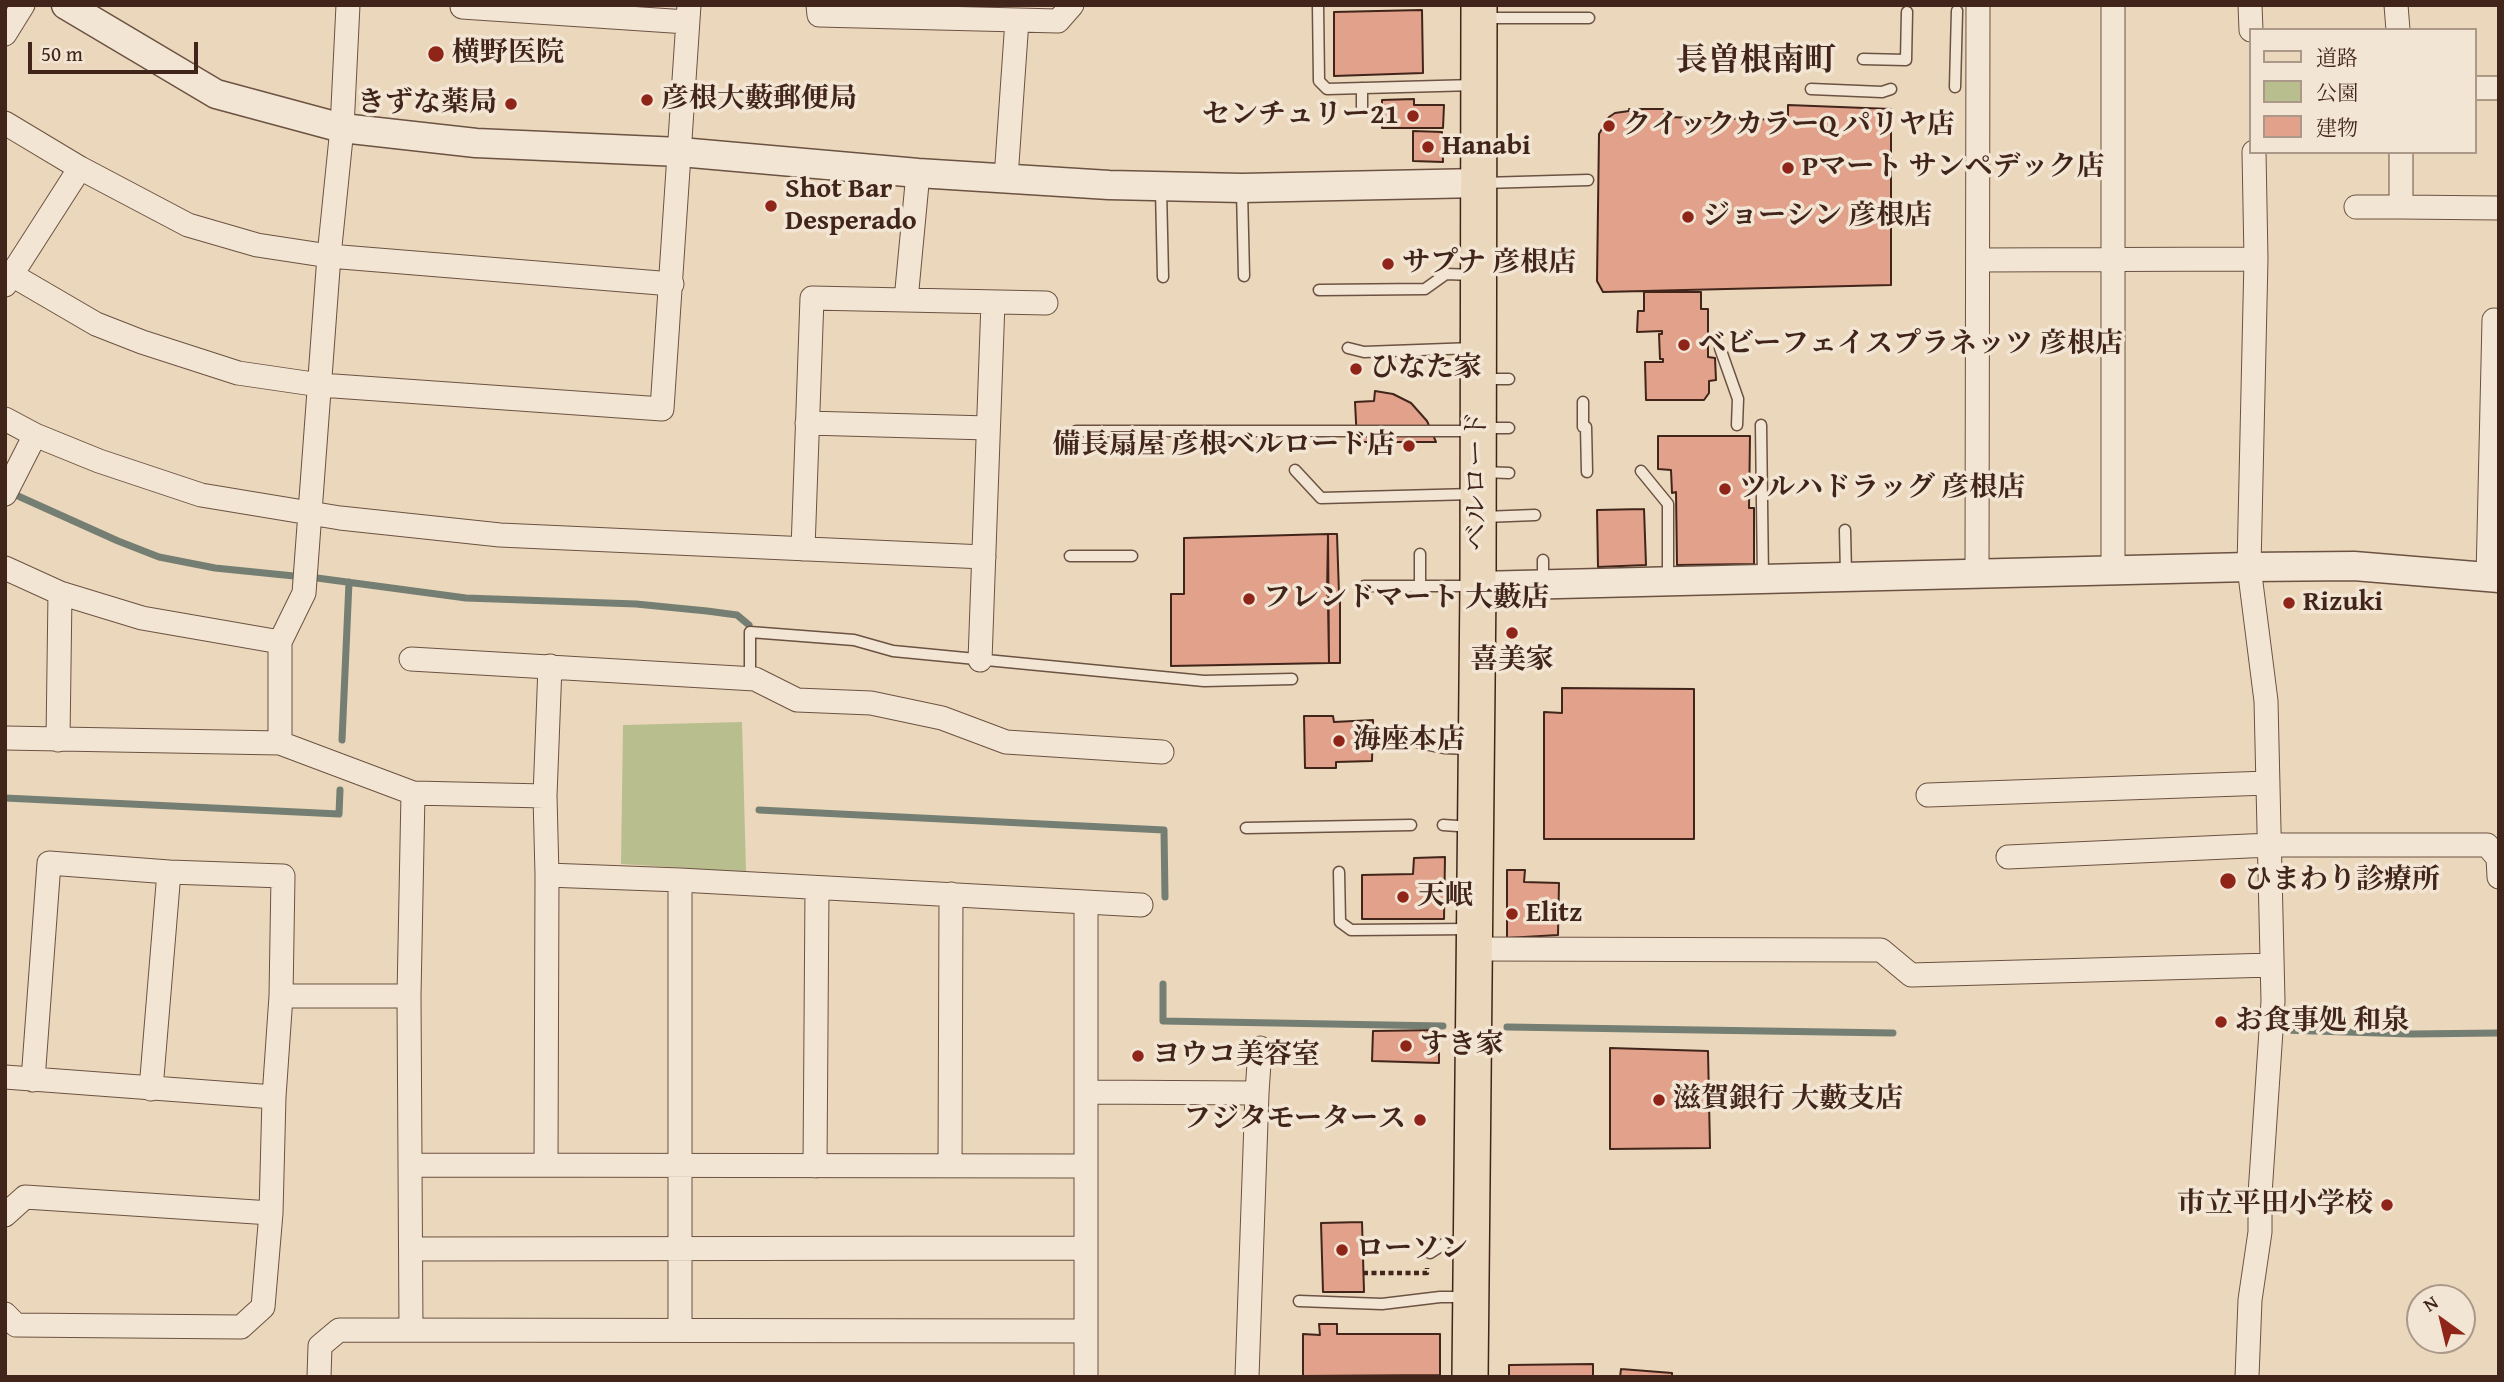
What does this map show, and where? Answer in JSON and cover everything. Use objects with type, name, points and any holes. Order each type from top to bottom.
[{"type":"main road","name":"ベルロード","points":[[1469,1377],[1475,939],[1460,826],[1476,749],[1478,586],[1489,429],[1489,369],[1479,275],[1479,12]]},
{"type":"street","points":[[5,34],[23,5]]},
{"type":"street","points":[[66,5],[216,94],[342,128],[476,142],[680,152],[918,173],[1161,186],[1242,188],[1480,183]]},
{"type":"street","points":[[279,743],[280,642],[304,593],[312,513],[329,256],[342,128],[348,5]]},
{"type":"street","points":[[80,168],[8,280],[96,324],[238,373],[320,385],[662,409],[688,13],[462,5]]},
{"type":"street","points":[[818,5],[819,15],[1058,22],[1072,5]]},
{"type":"street","points":[[2113,5],[2113,569]]},
{"type":"street","points":[[2250,5],[2251,28]]},
{"type":"street","points":[[2396,5],[2398,28]]},
{"type":"street","points":[[1968,8],[1979,260],[1977,574]]},
{"type":"street","points":[[1006,178],[1017,20]]},
{"type":"street","points":[[2476,88],[2499,88]]},
{"type":"street","points":[[5,122],[80,168],[188,225],[257,245],[329,256],[672,284]]},
{"type":"street","points":[[2247,1377],[2250,1300],[2260,1232],[2260,1194],[2273,1000],[2266,702],[2249,567],[2256,259],[2254,154]]},
{"type":"street","points":[[2401,154],[2401,207]]},
{"type":"street","points":[[906,300],[918,173]]},
{"type":"street","points":[[2356,207],[2499,208]]},
{"type":"street","points":[[1979,260],[2256,259]]},
{"type":"street","points":[[803,549],[812,298],[1046,303]]},
{"type":"street","points":[[980,660],[993,302]]},
{"type":"street","points":[[1478,586],[1543,572],[1668,581],[2113,569],[2354,566],[2493,578],[2494,320]]},
{"type":"street","points":[[5,419],[35,435],[99,461],[201,495],[312,513],[500,535],[984,557]]},
{"type":"street","points":[[807,423],[988,428]]},
{"type":"street","points":[[5,494],[35,435]]},
{"type":"street","points":[[5,568],[60,593],[142,618],[280,642]]},
{"type":"street","points":[[58,740],[60,593]]},
{"type":"street","points":[[411,659],[755,679],[797,700],[871,703],[942,718],[1006,741],[1162,751]]},
{"type":"street","points":[[545,1165],[545,796],[550,666]]},
{"type":"street","points":[[5,738],[279,743],[413,793],[545,796]]},
{"type":"street","points":[[1928,794],[2268,783]]},
{"type":"street","points":[[411,1330],[409,996],[413,793]]},
{"type":"street","points":[[2008,857],[2270,845],[2487,845],[2498,858],[2499,877]]},
{"type":"street","points":[[5,1314],[16,1325],[241,1327],[263,1307],[271,1213],[274,1097],[281,996],[283,876],[169,872],[49,863],[33,1080]]},
{"type":"street","points":[[151,1089],[169,872]]},
{"type":"street","points":[[547,875],[1141,905]]},
{"type":"street","points":[[680,880],[680,1330]]},
{"type":"street","points":[[816,1166],[817,888]]},
{"type":"street","points":[[950,1166],[951,894]]},
{"type":"street","points":[[1086,902],[1086,1377]]},
{"type":"street","points":[[1475,939],[1881,950],[1911,975],[2272,965]]},
{"type":"street","points":[[281,996],[409,996]]},
{"type":"street","points":[[1247,1377],[1259,1210],[1257,1093],[1260,1048]]},
{"type":"street","points":[[5,1077],[274,1097]]},
{"type":"street","points":[[1086,1092],[1257,1093]]},
{"type":"street","points":[[411,1166],[1084,1166]]},
{"type":"street","points":[[5,1215],[25,1197],[271,1213]]},
{"type":"street","points":[[411,1249],[1085,1248]]},
{"type":"street","points":[[318,1377],[320,1346],[340,1330],[1085,1331]]},
{"type":"lane","points":[[1318,5],[1319,81],[1327,89],[1480,85]]},
{"type":"lane","points":[[1955,87],[1968,8]]},
{"type":"lane","points":[[1479,12],[1589,19]]},
{"type":"lane","points":[[1863,59],[1906,60],[1907,12]]},
{"type":"lane","points":[[1362,88],[1362,107]]},
{"type":"lane","points":[[1811,89],[1882,92],[1891,89]]},
{"type":"lane","points":[[1480,183],[1588,180]]},
{"type":"lane","points":[[1161,186],[1163,277]]},
{"type":"lane","points":[[1242,188],[1244,276]]},
{"type":"lane","points":[[1320,290],[1425,289],[1446,274],[1479,275]]},
{"type":"lane","points":[[1348,348],[1489,369]]},
{"type":"lane","points":[[1720,348],[1738,400],[1737,425]]},
{"type":"lane","points":[[1583,402],[1587,472]]},
{"type":"lane","points":[[1761,425],[1763,579]]},
{"type":"lane","points":[[1076,431],[1489,429]]},
{"type":"lane","points":[[1295,470],[1321,498],[1486,489],[1535,515]]},
{"type":"lane","points":[[1641,471],[1668,504],[1668,581]]},
{"type":"lane","points":[[1845,530],[1846,577]]},
{"type":"lane","points":[[1420,554],[1420,586]]},
{"type":"lane","points":[[1070,556],[1132,556]]},
{"type":"lane","points":[[1364,586],[1478,586]]},
{"type":"lane","points":[[750,679],[750,632],[854,640],[892,652],[1204,681],[1292,679]]},
{"type":"lane","points":[[1419,743],[1444,748],[1476,749]]},
{"type":"lane","points":[[1246,828],[1411,825]]},
{"type":"lane","points":[[1339,872],[1340,922],[1351,930],[1475,939]]},
{"type":"lane","points":[[1429,1257],[1447,1242],[1471,1241]]},
{"type":"lane","points":[[1299,1301],[1382,1304],[1440,1297],[1470,1297]]},
{"type":"path","points":[[1363,1273],[1427,1273],[1429,1257]]},
{"type":"green space","points":[[742,722],[746,872],[621,864],[623,725]]},
{"type":"building","points":[[1422,10],[1423,73],[1334,76],[1334,12]]},
{"type":"building","name":"センチュリー21","points":[[1414,99],[1414,105],[1444,105],[1443,128],[1382,128],[1382,100]]},
{"type":"building","points":[[1788,105],[1891,109],[1891,285],[1603,292],[1597,281],[1599,134],[1609,117],[1629,109],[1664,109],[1664,117],[1788,120]]},
{"type":"building","name":"Hanabi","points":[[1413,131],[1442,132],[1443,162],[1413,161]]},
{"type":"building","name":"ベビーフェイスプラネッツ 彦根店","points":[[1644,292],[1701,292],[1701,309],[1708,309],[1708,357],[1715,358],[1716,380],[1709,381],[1709,393],[1704,400],[1646,400],[1645,362],[1663,362],[1663,359],[1660,359],[1659,334],[1662,334],[1662,331],[1637,332],[1638,311],[1644,311]]},
{"type":"building","points":[[1375,391],[1393,394],[1411,403],[1427,421],[1436,442],[1357,442],[1355,402],[1374,401]]},
{"type":"building","points":[[1658,436],[1750,436],[1749,508],[1754,508],[1754,564],[1677,565],[1676,492],[1672,493],[1671,470],[1658,469]]},
{"type":"building","points":[[1644,509],[1646,565],[1598,567],[1597,510]]},
{"type":"building","name":"フレンドマート 大藪店","points":[[1328,534],[1329,663],[1171,666],[1171,594],[1184,594],[1184,538]]},
{"type":"building","points":[[1328,534],[1337,534],[1339,594],[1327,595]]},
{"type":"building","points":[[1340,602],[1340,663],[1329,663],[1328,603]]},
{"type":"building","points":[[1562,688],[1694,689],[1694,839],[1544,839],[1544,712],[1562,713]]},
{"type":"building","name":"海座本店","points":[[1304,716],[1333,716],[1334,722],[1373,720],[1372,761],[1336,762],[1336,768],[1305,768]]},
{"type":"building","name":"天岷","points":[[1445,857],[1444,919],[1362,919],[1362,875],[1413,874],[1414,858]]},
{"type":"building","points":[[1507,870],[1525,870],[1524,882],[1559,883],[1558,935],[1507,938]]},
{"type":"building","name":"すき家","points":[[1439,1030],[1439,1063],[1372,1061],[1373,1031]]},
{"type":"building","name":"滋賀銀行 大藪支店","points":[[1610,1048],[1708,1051],[1710,1148],[1610,1149]]},
{"type":"building","name":"ローソン","points":[[1362,1222],[1364,1292],[1323,1292],[1321,1223]]},
{"type":"building","points":[[1319,1324],[1337,1324],[1337,1334],[1440,1334],[1440,1375],[1303,1376],[1303,1334],[1320,1335]]},
{"type":"building","points":[[1593,1364],[1593,1377],[1509,1377],[1509,1365]]},
{"type":"building","points":[[1621,1369],[1672,1373],[1672,1377],[1620,1377]]},
{"type":"waterway","points":[[18,496],[159,557],[215,568],[294,576]]},
{"type":"waterway","points":[[317,578],[466,598],[636,604],[707,611],[737,615],[749,625]]},
{"type":"waterway","points":[[342,740],[349,582]]},
{"type":"waterway","points":[[5,798],[339,814],[340,790]]},
{"type":"waterway","points":[[759,810],[1164,830],[1165,897]]},
{"type":"waterway","points":[[1163,984],[1163,1021],[1443,1026]]},
{"type":"waterway","points":[[1507,1027],[1893,1033]]},
{"type":"waterway","points":[[2282,1030],[2411,1034],[2499,1033]]},
{"type":"place","name":"横野医院","points":[[436,54]]},
{"type":"place","name":"彦根大藪郵便局","points":[[647,100]]},
{"type":"place","name":"きずな薬局","points":[[511,104]]},
{"type":"place","name":"センチュリー21","points":[[1413,116]]},
{"type":"place","name":"クイックカラーQ パリヤ店","points":[[1609,126]]},
{"type":"place","name":"Hanabi","points":[[1428,147]]},
{"type":"place","name":"Pマート サンペデック店","points":[[1788,168]]},
{"type":"place","name":"Shot Bar Desperado","points":[[771,206]]},
{"type":"place","name":"ジョーシン 彦根店","points":[[1688,217]]},
{"type":"place","name":"サプナ 彦根店","points":[[1388,264]]},
{"type":"place","name":"ベビーフェイスプラネッツ 彦根店","points":[[1684,345]]},
{"type":"place","name":"ひなた家","points":[[1356,369]]},
{"type":"place","name":"備長扇屋 彦根ベルロード店","points":[[1409,446]]},
{"type":"place","name":"ツルハドラッグ 彦根店","points":[[1725,489]]},
{"type":"place","name":"フレンドマート 大藪店","points":[[1249,599]]},
{"type":"place","name":"Rizuki","points":[[2289,603]]},
{"type":"place","name":"喜美家","points":[[1512,633]]},
{"type":"place","name":"海座本店","points":[[1339,741]]},
{"type":"place","name":"ひまわり診療所","points":[[2228,881]]},
{"type":"place","name":"天岷","points":[[1403,897]]},
{"type":"place","name":"Elitz","points":[[1512,914]]},
{"type":"place","name":"お食事処 和泉","points":[[2221,1022]]},
{"type":"place","name":"すき家","points":[[1406,1046]]},
{"type":"place","name":"ヨウコ美容室","points":[[1138,1056]]},
{"type":"place","name":"滋賀銀行 大藪支店","points":[[1659,1100]]},
{"type":"place","name":"フジタモータース","points":[[1420,1120]]},
{"type":"place","name":"市立平田小学校","points":[[2387,1205]]},
{"type":"place","name":"ローソン","points":[[1342,1250]]},
{"type":"district","name":"長曽根南町","points":[[1756,62]]}]
